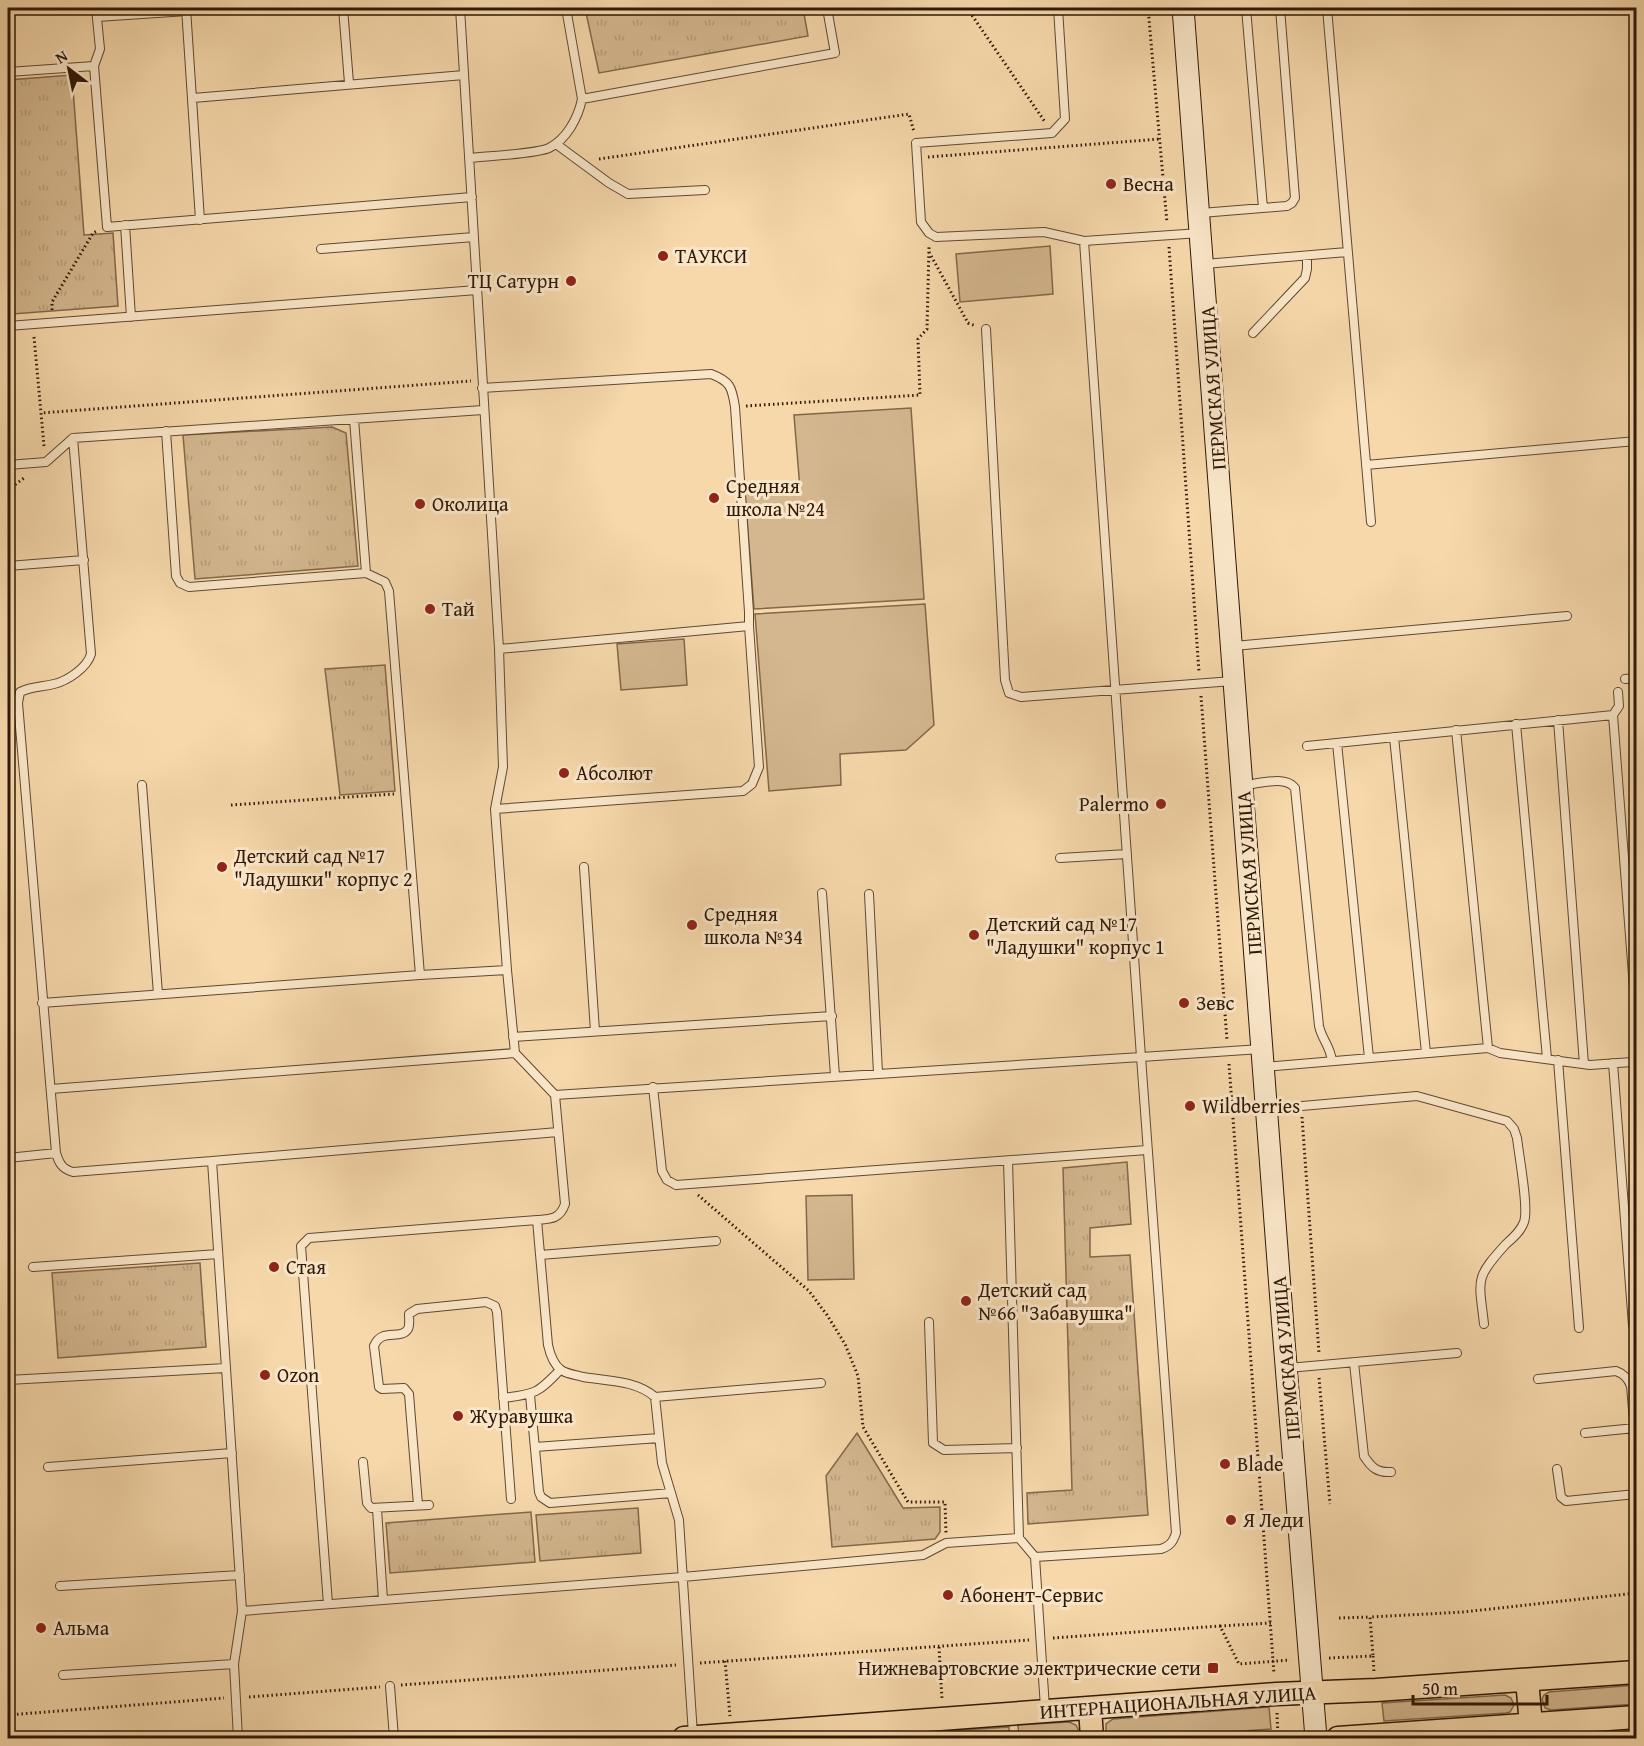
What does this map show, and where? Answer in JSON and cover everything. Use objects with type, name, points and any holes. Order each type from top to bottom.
[{"type":"main road","name":"ИНТЕРНАЦИОНАЛЬНАЯ УЛИЦА","points":[[684,1738],[1276,1694],[1636,1672]]},
{"type":"main road","points":[[1527,1680],[1537,1727]]},
{"type":"main road","points":[[1090,1708],[1092,1738]]},
{"type":"main road","points":[[1338,1738],[1537,1727],[1636,1717]]},
{"type":"street","name":"ПЕРМСКАЯ УЛИЦА","points":[[1183,8],[1316,1738]]},
{"type":"lane","points":[[96,8],[100,49],[94,66],[107,227],[472,197]]},
{"type":"lane","points":[[343,8],[349,84]]},
{"type":"lane","points":[[328,1604],[301,1246],[309,1238],[555,1218],[562,1213],[565,1204],[555,1095],[515,1053],[507,970],[495,809],[503,766],[499,649],[460,8]]},
{"type":"lane","points":[[470,158],[546,150],[556,144],[574,121],[582,99],[566,8]]},
{"type":"lane","points":[[582,99],[836,52],[827,8]]},
{"type":"lane","points":[[1058,8],[1065,119],[1052,134],[916,143],[921,222],[929,233],[936,237],[1044,232],[1084,241],[1168,235],[1201,223],[1263,208],[1287,206],[1292,203],[1295,193],[1280,8]]},
{"type":"lane","points":[[1246,8],[1263,208]]},
{"type":"lane","points":[[1327,8],[1371,522]]},
{"type":"lane","points":[[97,17],[186,9],[200,220]]},
{"type":"lane","points":[[8,72],[94,66]]},
{"type":"lane","points":[[193,98],[464,75]]},
{"type":"lane","points":[[556,144],[609,183],[628,194],[705,190]]},
{"type":"lane","points":[[125,225],[131,317]]},
{"type":"lane","points":[[321,249],[474,237]]},
{"type":"lane","points":[[1035,1557],[1161,1549],[1168,1546],[1176,1533],[1140,1057],[1084,241]]},
{"type":"lane","points":[[1204,264],[1347,252]]},
{"type":"lane","points":[[1253,333],[1305,278],[1306,256]]},
{"type":"lane","points":[[8,326],[477,290]]},
{"type":"lane","points":[[986,329],[1005,680],[1009,693],[1021,697],[1235,681]]},
{"type":"lane","points":[[482,385],[711,374],[725,378],[732,390],[735,407],[759,767],[752,784],[743,790],[495,809]]},
{"type":"lane","points":[[8,465],[46,462],[73,438],[483,410]]},
{"type":"lane","points":[[354,419],[366,573]]},
{"type":"lane","points":[[166,431],[176,576],[180,583],[189,587],[366,573],[385,582],[389,591],[420,975]]},
{"type":"lane","points":[[73,438],[84,560],[89,661],[61,682],[29,687],[20,692],[18,703],[56,1153],[62,1167],[73,1172],[558,1132]]},
{"type":"lane","points":[[1366,465],[1636,441]]},
{"type":"lane","points":[[8,566],[84,560]]},
{"type":"lane","points":[[1232,646],[1567,616]]},
{"type":"lane","points":[[499,649],[749,626]]},
{"type":"lane","points":[[1625,679],[1636,678]]},
{"type":"lane","points":[[1618,692],[1619,706],[1613,715],[1636,1014]]},
{"type":"lane","points":[[1308,746],[1613,715]]},
{"type":"lane","points":[[1558,720],[1584,1064]]},
{"type":"lane","points":[[1516,724],[1547,1058]]},
{"type":"lane","points":[[1456,730],[1488,1048]]},
{"type":"lane","points":[[1394,736],[1426,1053]]},
{"type":"lane","points":[[1337,743],[1369,1058]]},
{"type":"lane","points":[[1243,785],[1285,781],[1291,783],[1295,788],[1319,1026],[1329,1046],[1332,1061]]},
{"type":"lane","points":[[142,785],[158,994]]},
{"type":"lane","points":[[1060,858],[1127,854]]},
{"type":"lane","points":[[584,867],[595,1031]]},
{"type":"lane","points":[[822,893],[835,1076]]},
{"type":"lane","points":[[868,894],[878,1073]]},
{"type":"lane","points":[[42,1003],[507,970]]},
{"type":"lane","points":[[513,1037],[832,1016]]},
{"type":"lane","points":[[555,1095],[1228,1051],[1263,1058],[1332,1061],[1488,1048],[1500,1053],[1584,1064],[1636,1060]]},
{"type":"lane","points":[[51,1089],[515,1053]]},
{"type":"lane","points":[[1558,1060],[1580,1328]]},
{"type":"lane","points":[[1613,1063],[1633,1325]]},
{"type":"lane","points":[[653,1087],[662,1171],[667,1180],[676,1185],[1147,1150]]},
{"type":"lane","points":[[1267,1109],[1417,1096],[1507,1121],[1514,1129],[1517,1138],[1526,1214],[1520,1230],[1487,1266],[1481,1277],[1479,1286],[1484,1324]]},
{"type":"lane","points":[[8,1158],[56,1153]]},
{"type":"lane","points":[[212,1161],[242,1611],[234,1664],[238,1738]]},
{"type":"lane","points":[[1008,1161],[1019,1538],[1035,1557],[1045,1712]]},
{"type":"lane","points":[[537,1220],[551,1358],[560,1370],[573,1375],[635,1385],[647,1390],[654,1397],[662,1463],[679,1520],[693,1738]]},
{"type":"lane","points":[[540,1255],[716,1241]]},
{"type":"lane","points":[[33,1267],[218,1254]]},
{"type":"lane","points":[[418,1505],[409,1394],[404,1388],[382,1389],[379,1387],[374,1346],[383,1335],[405,1332],[408,1328],[409,1314],[417,1309],[491,1304],[497,1312],[511,1499]]},
{"type":"lane","points":[[928,1322],[933,1443],[944,1450],[1017,1448]]},
{"type":"lane","points":[[1286,1369],[1457,1353]]},
{"type":"lane","points":[[1354,1363],[1364,1456],[1376,1470],[1391,1472]]},
{"type":"lane","points":[[8,1380],[226,1368]]},
{"type":"lane","points":[[503,1398],[530,1395],[544,1387],[560,1370]]},
{"type":"lane","points":[[1538,1379],[1616,1371],[1623,1374],[1630,1386],[1636,1444]]},
{"type":"lane","points":[[654,1397],[821,1383]]},
{"type":"lane","points":[[530,1395],[539,1492],[546,1502],[671,1493]]},
{"type":"lane","points":[[1585,1433],[1635,1428]]},
{"type":"lane","points":[[535,1447],[659,1438]]},
{"type":"lane","points":[[48,1467],[232,1453]]},
{"type":"lane","points":[[363,1462],[367,1503],[371,1508],[429,1505]]},
{"type":"lane","points":[[1557,1469],[1561,1497],[1566,1501],[1636,1494]]},
{"type":"lane","points":[[377,1509],[383,1600]]},
{"type":"lane","points":[[242,1611],[683,1577],[923,1555],[946,1543],[1019,1538]]},
{"type":"lane","points":[[60,1586],[240,1575]]},
{"type":"lane","points":[[63,1675],[234,1664]]},
{"type":"lane","points":[[390,1686],[394,1738]]},
{"type":"path","points":[[967,8],[1052,134],[1058,147]]},
{"type":"path","points":[[1148,8],[1168,235],[1278,1738]]},
{"type":"path","points":[[580,162],[909,114],[916,143]]},
{"type":"path","points":[[918,157],[1160,139]]},
{"type":"path","points":[[52,323],[52,302],[93,233],[107,227]]},
{"type":"path","points":[[735,407],[920,395],[918,339],[927,329],[929,233]]},
{"type":"path","points":[[929,251],[968,323],[986,329]]},
{"type":"path","points":[[33,324],[46,462]]},
{"type":"path","points":[[41,413],[482,385]]},
{"type":"path","points":[[231,805],[406,793]]},
{"type":"path","points":[[1301,1106],[1330,1504]]},
{"type":"path","points":[[685,1184],[809,1291],[827,1315],[845,1344],[858,1376],[863,1427],[908,1502],[945,1502],[946,1543]]},
{"type":"path","points":[[1339,1618],[1463,1612],[1636,1593]]},
{"type":"path","points":[[1220,1626],[1239,1664],[1373,1656],[1370,1617]]},
{"type":"path","points":[[8,1715],[1271,1623]]},
{"type":"path","points":[[939,1647],[944,1720]]},
{"type":"path","points":[[725,1661],[731,1735]]},
{"type":"path","points":[[8,1697],[10,1738]]},
{"type":"green space","points":[[585,8],[803,8],[808,36],[599,73]]},
{"type":"green space","points":[[72,75],[84,235],[113,233],[118,306],[12,314],[8,254],[8,80]]},
{"type":"green space","points":[[1050,246],[1053,294],[960,302],[956,254]]},
{"type":"green space","points":[[911,408],[924,599],[754,609],[745,493],[800,489],[794,415]]},
{"type":"green space","points":[[332,427],[346,433],[358,566],[195,579],[183,435]]},
{"type":"green space","points":[[925,604],[934,725],[906,750],[840,754],[841,785],[769,791],[755,614]]},
{"type":"green space","points":[[684,639],[687,685],[621,690],[617,644]]},
{"type":"green space","points":[[385,665],[395,791],[340,795],[325,669]]},
{"type":"green space","points":[[1127,1162],[1131,1224],[1090,1228],[1090,1257],[1130,1255],[1148,1515],[1028,1524],[1027,1493],[1072,1490],[1063,1168]]},
{"type":"green space","points":[[852,1195],[854,1279],[808,1280],[806,1196]]},
{"type":"green space","points":[[200,1263],[206,1347],[58,1358],[52,1273]]},
{"type":"green space","points":[[857,1433],[903,1508],[940,1507],[940,1532],[935,1539],[832,1547],[826,1476]]},
{"type":"green space","points":[[638,1508],[641,1553],[540,1561],[536,1515]]},
{"type":"green space","points":[[531,1512],[535,1562],[390,1573],[386,1523]]},
{"type":"green space","points":[[1636,1685],[1636,1704],[1551,1710],[1545,1708],[1542,1699],[1549,1692]]},
{"type":"green space","points":[[1505,1695],[1511,1698],[1514,1705],[1510,1712],[1506,1713],[1384,1721],[1382,1703]]},
{"type":"green space","points":[[1269,1707],[1271,1729],[1147,1738],[1109,1738],[1106,1734],[1106,1724],[1113,1719]]},
{"type":"green space","points":[[1069,1722],[1076,1725],[1079,1731],[1077,1738],[1019,1738],[1018,1725]]},
{"type":"green space","points":[[1009,1727],[1009,1738],[844,1738]]},
{"type":"place","name":"Весна","points":[[1111,184]]},
{"type":"place","name":"ТАУКСИ","points":[[663,256]]},
{"type":"place","name":"ТЦ Сатурн","points":[[571,281]]},
{"type":"place","name":"Средняя школа №24","points":[[714,498]]},
{"type":"place","name":"Околица","points":[[420,504]]},
{"type":"place","name":"Тай","points":[[430,609]]},
{"type":"place","name":"Абсолют","points":[[564,773]]},
{"type":"place","name":"Palermo","points":[[1161,804]]},
{"type":"place","name":"Детский сад №17 \"Ладушки\" корпус 2","points":[[222,867]]},
{"type":"place","name":"Средняя школа №34","points":[[692,925]]},
{"type":"place","name":"Детский сад №17 \"Ладушки\" корпус 1","points":[[974,935]]},
{"type":"place","name":"Зевс","points":[[1184,1003]]},
{"type":"place","name":"Wildberries","points":[[1190,1106]]},
{"type":"place","name":"Стая","points":[[274,1267]]},
{"type":"place","name":"Детский сад №66 \"Забавушка\"","points":[[966,1301]]},
{"type":"place","name":"Ozon","points":[[265,1375]]},
{"type":"place","name":"Журавушка","points":[[458,1416]]},
{"type":"place","name":"Blade","points":[[1225,1464]]},
{"type":"place","name":"Я Леди","points":[[1231,1520]]},
{"type":"place","name":"Абонент-Сервис","points":[[948,1595]]},
{"type":"place","name":"Альма","points":[[41,1628]]},
{"type":"place","name":"Нижневартовские электрические сети","points":[[1213,1668]]}]
